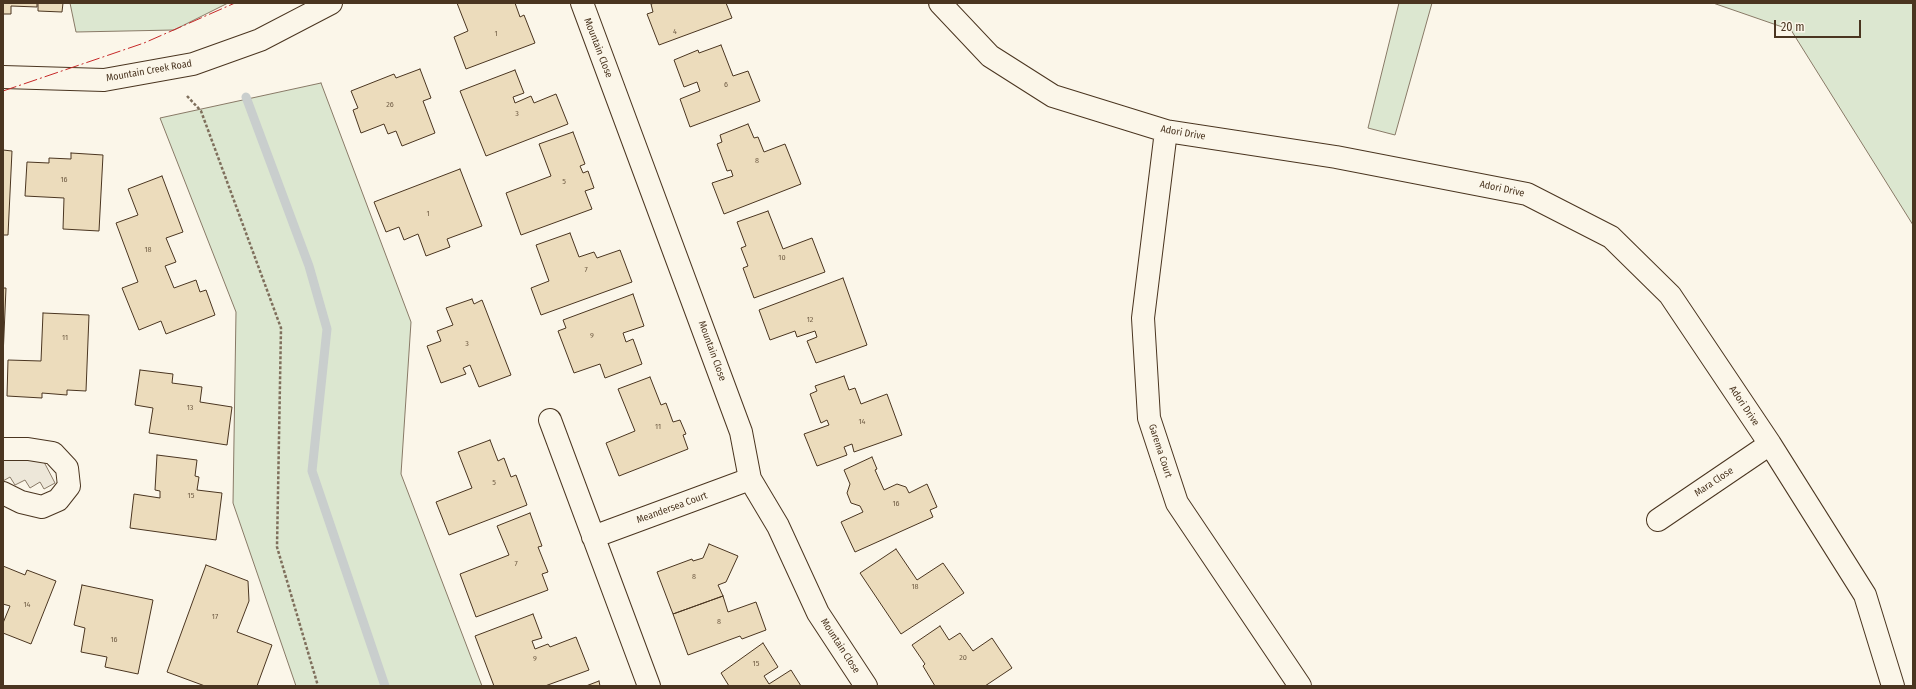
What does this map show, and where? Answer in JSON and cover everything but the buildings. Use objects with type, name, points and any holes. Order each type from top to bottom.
[{"type":"street","name":"Mountain Creek Road","points":[[3,77],[104,80],[192,64],[260,40],[331,3]]},
{"type":"street","name":"Mountain Close","points":[[582,3],[741,432],[750,479],[778,526],[818,613],[866,686]]},
{"type":"street","name":"Adori Drive","points":[[940,3],[990,56],[1053,96],[1166,131],[1336,157],[1527,194],[1611,237],[1670,294],[1770,444],[1865,595],[1893,686]]},
{"type":"street","name":"Garema Court","points":[[1166,131],[1143,318],[1149,418],[1177,503],[1300,686]]},
{"type":"street","points":[[550,420],[649,686]]},
{"type":"street","name":"Mara Close","points":[[1658,520],[1770,444]]},
{"type":"street","points":[[3,449],[28,449],[53,453],[67,468],[69,486],[58,500],[42,507],[21,502],[3,493]]},
{"type":"street","name":"Meandersea Court","points":[[593,537],[750,479]]},
{"type":"path","points":[[187,96],[201,112],[281,328],[277,547],[318,686]]},
{"type":"green space","points":[[70,3],[228,3],[174,30],[76,32]]},
{"type":"green space","points":[[1399,3],[1432,3],[1395,135],[1368,128]]},
{"type":"green space","points":[[1713,3],[1913,3],[1913,225],[1791,30]]},
{"type":"green space","points":[[321,83],[411,322],[401,474],[482,686],[296,686],[233,503],[236,312],[160,118]]},
{"type":"shaded area","points":[[3,457],[44,462],[55,483],[44,489],[40,482],[30,488],[25,480],[15,485],[10,477],[3,481]]},
{"type":"waterway","points":[[246,97],[309,266],[327,329],[312,471],[385,686]]},
{"type":"power","points":[[3,91],[144,43],[235,3]]}]
